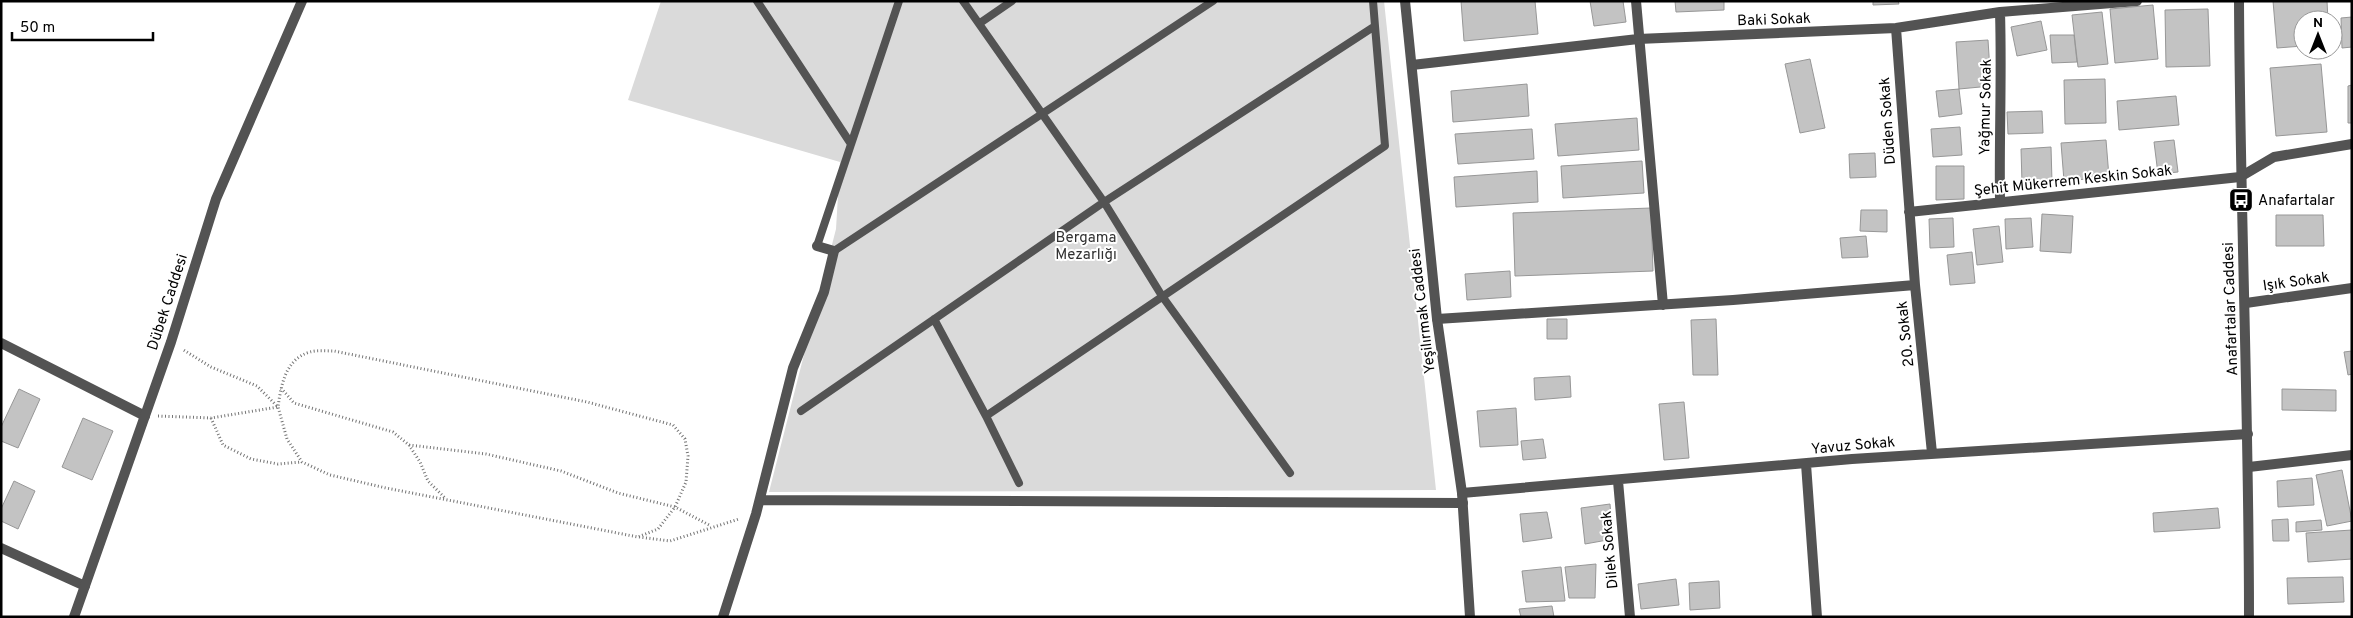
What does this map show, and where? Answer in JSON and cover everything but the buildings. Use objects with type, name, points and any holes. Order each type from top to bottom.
[{"type":"street","name":"Dübek Caddesi","points":[[74,617],[170,342],[216,199],[302,1]]},
{"type":"street","name":"Yeşilırmak Caddesi","points":[[1406,1],[1437,319],[1462,498],[1470,617]]},
{"type":"street","points":[[1636,1],[1662,305]]},
{"type":"street","name":"Baki Sokak","points":[[1412,65],[1638,39],[1896,28],[2000,12],[2018,6],[2138,1]]},
{"type":"street","name":"Anafartalar Caddesi","points":[[2239,1],[2240,177],[2246,303],[2249,467],[2249,617]]},
{"type":"street","name":"Yağmur Sokak","points":[[2000,12],[2002,100],[2000,202]]},
{"type":"street","name":"Düden Sokak","points":[[1896,28],[1909,212]]},
{"type":"street","points":[[2240,177],[2274,158],[2352,144]]},
{"type":"street","name":"Şehit Mükerrem Keskin Sokak","points":[[1909,212],[2240,177]]},
{"type":"street","name":"20. Sokak","points":[[1909,212],[1932,453]]},
{"type":"street","points":[[723,617],[760,500],[793,368],[824,292],[834,251],[817,246]]},
{"type":"street","points":[[1437,319],[1662,305],[1915,284]]},
{"type":"street","name":"Işık Sokak","points":[[2246,303],[2352,288]]},
{"type":"street","points":[[1,343],[144,416]]},
{"type":"street","name":"Yavuz Sokak","points":[[760,500],[1462,498],[1618,481],[1932,453],[2248,434]]},
{"type":"street","points":[[2249,467],[2352,455]]},
{"type":"street","points":[[1806,464],[1817,617]]},
{"type":"street","name":"Dilek Sokak","points":[[1618,481],[1630,617]]},
{"type":"street","points":[[1,548],[85,586]]},
{"type":"lane","points":[[757,1],[851,144]]},
{"type":"lane","points":[[817,246],[899,1]]},
{"type":"lane","points":[[963,1],[1104,202],[1162,296],[1290,473]]},
{"type":"lane","points":[[980,23],[1012,1]]},
{"type":"lane","points":[[834,251],[1043,115],[1213,1]]},
{"type":"lane","points":[[986,416],[1385,146],[1373,1]]},
{"type":"lane","points":[[801,411],[1104,202],[1375,26]]},
{"type":"lane","points":[[934,319],[986,416],[1019,483]]},
{"type":"path","points":[[170,342],[211,367],[257,386],[278,407]]},
{"type":"path","points":[[302,462],[288,439],[278,407],[281,387],[289,365],[308,352],[334,351],[587,402],[645,416],[673,426],[684,439],[688,456],[686,482],[675,507],[658,529],[638,537]]},
{"type":"path","points":[[281,387],[294,404],[393,432],[409,445],[420,462],[428,481],[446,499]]},
{"type":"path","points":[[144,416],[212,418],[278,407]]},
{"type":"path","points":[[212,418],[223,445],[251,460],[278,464],[302,462],[330,475],[616,534],[670,541],[711,526],[756,514]]},
{"type":"path","points":[[409,445],[486,454],[561,471],[618,493],[675,507],[711,526]]},
{"type":"green space","name":"Bergama Mezarlığı","points":[[661,1],[1384,1],[1436,490],[769,492],[836,229],[840,162],[628,100]]},
{"type":"place","name":"Anafartalar","points":[[2241,200]]}]
